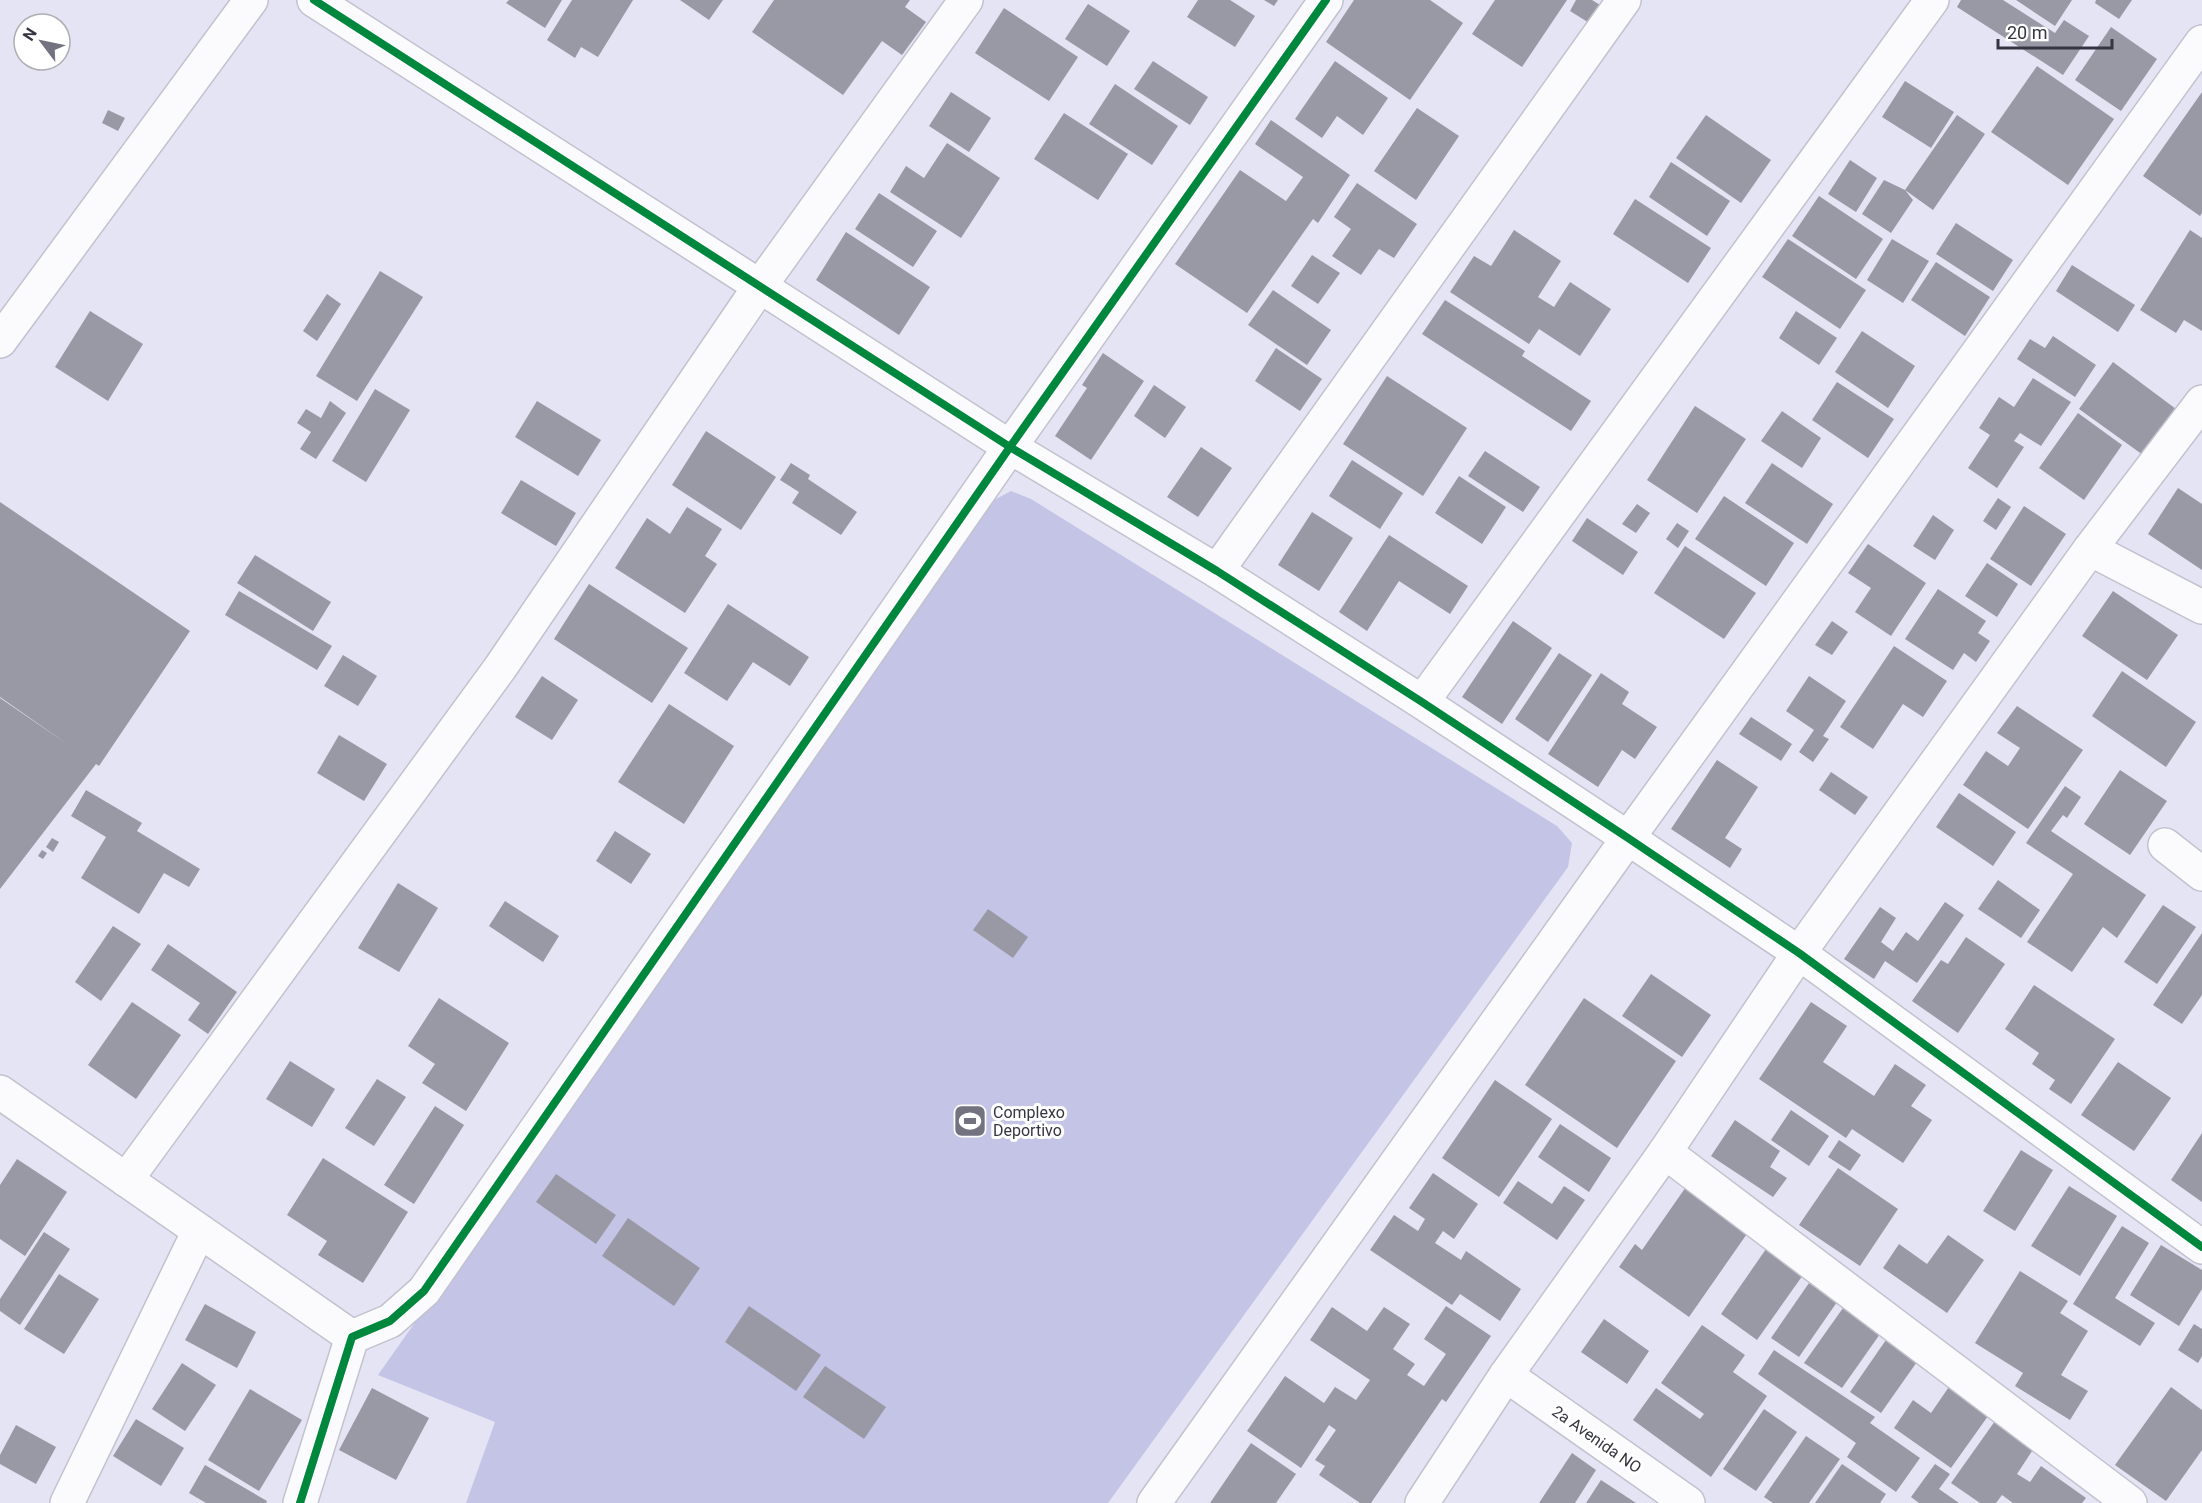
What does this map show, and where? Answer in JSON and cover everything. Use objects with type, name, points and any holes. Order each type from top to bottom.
[{"type":"street","points":[[0,341],[251,0]]},
{"type":"street","points":[[314,0],[1010,447],[1217,571],[1422,702],[1628,838],[1799,953],[2202,1247]]},
{"type":"street","points":[[126,1180],[500,668],[760,286],[966,0]]},
{"type":"street","points":[[300,1503],[352,1338],[390,1321],[424,1291],[1010,447],[1326,0]]},
{"type":"street","points":[[1217,571],[1624,0]]},
{"type":"street","points":[[1422,702],[1932,0]]},
{"type":"street","points":[[1154,1503],[1628,838],[2202,42]]},
{"type":"street","points":[[1422,1503],[1506,1375],[1665,1152],[1799,953],[2090,549],[2202,402]]},
{"type":"street","points":[[2090,549],[2202,607]]},
{"type":"street","points":[[2165,845],[2202,874]]},
{"type":"street","points":[[5,1106],[126,1180],[352,1338]]},
{"type":"street","points":[[1665,1152],[2130,1503]]},
{"type":"street","points":[[67,1503],[199,1231]]},
{"type":"street","name":"2a Avenida NO","points":[[1506,1375],[1688,1503]]},
{"type":"shaded area","name":"Complexo Deportivo","points":[[1011,491],[1031,499],[1557,826],[1572,843],[1568,867],[1108,1503],[466,1503],[495,1422],[378,1375],[994,500]]},
{"type":"building","points":[[509,0],[562,0],[545,28],[506,3]]},
{"type":"building","points":[[572,0],[633,0],[598,57],[581,47],[575,58],[547,40]]},
{"type":"building","points":[[680,0],[723,0],[709,20]]},
{"type":"building","points":[[774,0],[910,0],[905,7],[926,22],[902,55],[882,41],[843,95],[752,32]]},
{"type":"building","points":[[1198,0],[1230,0],[1255,16],[1235,47],[1187,17]]},
{"type":"building","points":[[1264,0],[1278,0],[1274,6]]},
{"type":"building","points":[[1354,0],[1430,0],[1463,23],[1410,100],[1326,42]]},
{"type":"building","points":[[1495,0],[1567,0],[1522,67],[1472,34]]},
{"type":"building","points":[[1576,0],[1592,0],[1605,8],[1594,26],[1570,11]]},
{"type":"building","points":[[1961,0],[2003,0],[2055,33],[2064,20],[2089,36],[2063,75],[1957,7]]},
{"type":"building","points":[[2016,0],[2072,0],[2055,26]]},
{"type":"building","points":[[2096,0],[2132,0],[2119,19],[2095,3]]},
{"type":"building","points":[[1088,4],[1130,31],[1107,66],[1065,39]]},
{"type":"building","points":[[1004,8],[1078,57],[1049,101],[975,53]]},
{"type":"building","points":[[2111,27],[2157,59],[2121,111],[2075,80]]},
{"type":"building","points":[[1153,61],[1208,97],[1190,125],[1134,89]]},
{"type":"building","points":[[1335,61],[1388,98],[1363,135],[1337,116],[1322,138],[1295,119]]},
{"type":"building","points":[[2037,66],[2114,119],[2068,185],[1991,132]]},
{"type":"building","points":[[1905,81],[1954,112],[1931,148],[1882,117]]},
{"type":"building","points":[[1115,84],[1178,126],[1152,165],[1089,124]]},
{"type":"building","points":[[951,92],[991,118],[969,152],[929,126]]},
{"type":"building","points":[[2202,92],[2202,213],[2200,216],[2143,176]]},
{"type":"building","points":[[1417,108],[1459,136],[1416,200],[1374,171]]},
{"type":"building","points":[[108,110],[125,118],[118,131],[102,123]]},
{"type":"building","points":[[1064,113],[1128,154],[1098,200],[1034,159]]},
{"type":"building","points":[[1706,115],[1771,160],[1741,203],[1676,158]]},
{"type":"building","points":[[1957,115],[1985,134],[1933,210],[1905,190]]},
{"type":"building","points":[[1271,120],[1350,175],[1318,223],[1313,219],[1247,313],[1175,264],[1240,170],[1286,201],[1303,177],[1255,144]]},
{"type":"building","points":[[947,143],[1000,178],[961,238],[890,192],[906,166],[924,178]]},
{"type":"building","points":[[1850,160],[1877,178],[1856,212],[1828,194]]},
{"type":"building","points":[[1671,162],[1730,201],[1707,236],[1649,197]]},
{"type":"building","points":[[1884,180],[1905,190],[1913,200],[1891,233],[1862,214]]},
{"type":"building","points":[[1357,183],[1417,224],[1394,258],[1379,249],[1361,275],[1332,256],[1351,229],[1334,217]]},
{"type":"building","points":[[879,193],[937,231],[913,267],[855,229]]},
{"type":"building","points":[[1819,196],[1883,239],[1856,279],[1792,236]]},
{"type":"building","points":[[1635,199],[1711,248],[1688,283],[1613,234]]},
{"type":"building","points":[[1956,223],[2013,260],[1993,291],[1936,254]]},
{"type":"building","points":[[1514,230],[1561,261],[1538,297],[1554,307],[1570,282],[1611,309],[1580,356],[1539,329],[1529,344],[1450,292],[1474,256],[1491,266]]},
{"type":"building","points":[[2190,230],[2202,238],[2202,331],[2184,320],[2176,333],[2140,310]]},
{"type":"building","points":[[846,232],[930,287],[899,335],[816,280]]},
{"type":"building","points":[[1788,239],[1866,290],[1840,329],[1762,277]]},
{"type":"building","points":[[1892,239],[1929,261],[1903,303],[1867,280]]},
{"type":"building","points":[[1312,255],[1340,273],[1318,304],[1291,286]]},
{"type":"building","points":[[1936,262],[1990,297],[1965,336],[1911,300]]},
{"type":"building","points":[[2072,265],[2135,305],[2118,332],[2056,291]]},
{"type":"building","points":[[380,271],[423,297],[357,401],[316,376]]},
{"type":"building","points":[[1273,290],[1331,330],[1307,365],[1248,325]]},
{"type":"building","points":[[327,294],[341,304],[317,341],[303,331]]},
{"type":"building","points":[[1445,300],[1525,351],[1522,356],[1591,401],[1571,431],[1422,334]]},
{"type":"building","points":[[90,311],[143,344],[108,401],[55,367]]},
{"type":"building","points":[[1796,311],[1837,338],[1819,365],[1779,338]]},
{"type":"building","points":[[1862,331],[1915,366],[1888,408],[1835,372]]},
{"type":"building","points":[[2053,336],[2096,365],[2075,397],[2017,359],[2030,339],[2045,348]]},
{"type":"building","points":[[1276,348],[1322,379],[1300,411],[1255,381]]},
{"type":"building","points":[[1103,353],[1144,381],[1091,460],[1055,436],[1087,388],[1082,385]]},
{"type":"building","points":[[2113,362],[2176,409],[2143,455],[2079,409]]},
{"type":"building","points":[[1387,376],[1467,428],[1423,496],[1343,444]]},
{"type":"building","points":[[2033,378],[2071,402],[2041,446],[2020,433],[2014,441],[2024,447],[1997,488],[1968,468],[1990,435],[1979,428],[1999,397],[2014,407]]},
{"type":"building","points":[[1837,382],[1894,419],[1868,458],[1812,420]]},
{"type":"building","points":[[1154,385],[1186,407],[1165,438],[1134,416]]},
{"type":"building","points":[[375,389],[410,410],[366,482],[332,461]]},
{"type":"building","points":[[330,401],[346,413],[316,459],[300,449],[311,432],[297,423],[306,409],[321,418]]},
{"type":"building","points":[[537,401],[601,440],[578,476],[515,437]]},
{"type":"building","points":[[1695,406],[1746,439],[1697,513],[1647,480]]},
{"type":"building","points":[[1782,411],[1821,438],[1802,468],[1761,441]]},
{"type":"building","points":[[2078,413],[2122,445],[2084,500],[2039,468]]},
{"type":"building","points":[[706,431],[776,477],[741,530],[672,485]]},
{"type":"building","points":[[1201,447],[1232,468],[1198,517],[1167,497]]},
{"type":"building","points":[[1485,451],[1540,487],[1523,512],[1468,476]]},
{"type":"building","points":[[1352,460],[1403,493],[1380,529],[1329,496]]},
{"type":"building","points":[[791,463],[810,475],[808,479],[857,512],[841,535],[792,503],[799,492],[780,480]]},
{"type":"building","points":[[1772,463],[1833,504],[1807,544],[1745,503]]},
{"type":"building","points":[[1459,476],[1506,507],[1482,544],[1435,513]]},
{"type":"building","points":[[521,480],[576,513],[556,546],[501,513]]},
{"type":"building","points":[[2178,488],[2202,504],[2202,570],[2148,534]]},
{"type":"building","points":[[1724,496],[1794,543],[1766,586],[1695,539]]},
{"type":"building","points":[[1998,498],[2011,507],[1996,530],[1983,521]]},
{"type":"building","points":[[0,502],[190,631],[99,766],[96,764],[0,889],[0,698],[70,746],[0,697]]},
{"type":"building","points":[[1637,504],[1650,513],[1636,533],[1622,524]]},
{"type":"building","points":[[2024,506],[2066,534],[2031,586],[1990,559]]},
{"type":"building","points":[[687,507],[722,529],[705,556],[717,564],[685,613],[615,568],[647,518],[670,534]]},
{"type":"building","points":[[1312,512],[1353,538],[1319,591],[1278,565]]},
{"type":"building","points":[[1933,515],[1954,530],[1935,560],[1913,546]]},
{"type":"building","points":[[1587,518],[1638,552],[1623,575],[1572,541]]},
{"type":"building","points":[[1677,523],[1689,531],[1678,548],[1666,539]]},
{"type":"building","points":[[1389,535],[1468,586],[1450,614],[1399,581],[1367,631],[1339,612]]},
{"type":"building","points":[[1868,544],[1926,583],[1891,636],[1855,612],[1871,588],[1848,573]]},
{"type":"building","points":[[1685,546],[1756,593],[1724,639],[1654,593]]},
{"type":"building","points":[[255,555],[331,602],[313,631],[237,583]]},
{"type":"building","points":[[1987,563],[2018,584],[1997,617],[1965,596]]},
{"type":"building","points":[[589,584],[688,648],[652,703],[554,639]]},
{"type":"building","points":[[1938,589],[1986,621],[1978,633],[1990,641],[1976,662],[1964,653],[1953,670],[1905,639]]},
{"type":"building","points":[[239,591],[332,646],[317,670],[225,615]]},
{"type":"building","points":[[2113,591],[2178,635],[2147,680],[2082,636]]},
{"type":"building","points":[[728,604],[809,657],[790,686],[753,662],[727,701],[684,673]]},
{"type":"building","points":[[1513,621],[1552,648],[1502,724],[1462,697]]},
{"type":"building","points":[[1832,621],[1848,632],[1832,655],[1815,645]]},
{"type":"building","points":[[1894,646],[1947,681],[1923,717],[1903,704],[1873,749],[1840,727]]},
{"type":"building","points":[[1559,653],[1592,675],[1548,742],[1515,719]]},
{"type":"building","points":[[343,655],[377,676],[358,706],[324,686]]},
{"type":"building","points":[[2122,671],[2196,722],[2166,767],[2092,716]]},
{"type":"building","points":[[1601,673],[1629,692],[1622,704],[1657,727],[1635,759],[1622,750],[1598,787],[1548,754]]},
{"type":"building","points":[[542,676],[578,700],[552,740],[515,717]]},
{"type":"building","points":[[1809,676],[1846,701],[1823,736],[1829,739],[1813,762],[1799,752],[1814,730],[1786,711]]},
{"type":"building","points":[[669,704],[734,746],[684,824],[618,782]]},
{"type":"building","points":[[2017,706],[2083,750],[2028,829],[1963,785],[1986,751],[2008,766],[2020,748],[1997,733]]},
{"type":"building","points":[[1751,717],[1792,744],[1781,761],[1739,734]]},
{"type":"building","points":[[339,735],[387,764],[364,801],[317,773]]},
{"type":"building","points":[[1717,760],[1758,787],[1725,838],[1742,849],[1730,868],[1671,829]]},
{"type":"building","points":[[2120,770],[2167,801],[2130,855],[2084,824]]},
{"type":"building","points":[[1831,772],[1868,797],[1855,815],[1819,790]]},
{"type":"building","points":[[2065,786],[2081,797],[2067,818],[2063,815],[2051,831],[2146,895],[2117,938],[2103,927],[2072,972],[2027,942],[2073,874],[2026,843]]},
{"type":"building","points":[[86,790],[142,823],[137,831],[200,869],[189,887],[164,873],[139,914],[81,878],[106,837],[71,816]]},
{"type":"building","points":[[1959,793],[2016,832],[1993,866],[1936,827]]},
{"type":"building","points":[[615,831],[651,854],[631,884],[596,861]]},
{"type":"building","points":[[52,838],[59,842],[53,852],[46,847]]},
{"type":"building","points":[[42,850],[47,853],[43,859],[38,856]]},
{"type":"building","points":[[1998,880],[2040,910],[2021,938],[1978,909]]},
{"type":"building","points":[[398,883],[438,908],[399,972],[358,948]]},
{"type":"building","points":[[505,901],[559,936],[543,962],[489,926]]},
{"type":"building","points":[[1945,902],[1964,915],[1917,983],[1885,961],[1874,979],[1844,959],[1880,907],[1896,918],[1881,942],[1893,951],[1906,932],[1918,941]]},
{"type":"building","points":[[2163,905],[2196,927],[2157,984],[2124,962]]},
{"type":"building","points":[[988,909],[1028,937],[1013,958],[973,930]]},
{"type":"building","points":[[113,926],[141,944],[101,1001],[75,982]]},
{"type":"building","points":[[2202,933],[2202,995],[2182,1024],[2153,1005]]},
{"type":"building","points":[[1966,937],[2005,964],[1958,1033],[1912,1001],[1941,960],[1948,964]]},
{"type":"building","points":[[168,944],[237,992],[208,1034],[188,1020],[200,1003],[151,970]]},
{"type":"building","points":[[1651,974],[1711,1015],[1682,1057],[1622,1016]]},
{"type":"building","points":[[2034,985],[2115,1039],[2071,1104],[2049,1089],[2055,1080],[2032,1064],[2039,1053],[2005,1029]]},
{"type":"building","points":[[439,998],[509,1043],[466,1111],[422,1083],[435,1064],[408,1046]]},
{"type":"building","points":[[1584,998],[1676,1061],[1617,1148],[1525,1085]]},
{"type":"building","points":[[132,1002],[181,1035],[136,1099],[88,1065]]},
{"type":"building","points":[[1811,1002],[1847,1026],[1823,1062],[1874,1096],[1895,1064],[1926,1085],[1911,1106],[1932,1120],[1903,1163],[1852,1129],[1846,1138],[1759,1079]]},
{"type":"building","points":[[290,1061],[335,1089],[312,1127],[266,1099]]},
{"type":"building","points":[[2118,1062],[2171,1098],[2134,1151],[2081,1115]]},
{"type":"building","points":[[377,1079],[406,1097],[374,1146],[345,1128]]},
{"type":"building","points":[[1495,1080],[1552,1119],[1499,1197],[1442,1158]]},
{"type":"building","points":[[435,1106],[464,1125],[414,1204],[384,1185]]},
{"type":"building","points":[[1791,1110],[1829,1136],[1809,1166],[1771,1140]]},
{"type":"building","points":[[1735,1120],[1780,1151],[1770,1167],[1787,1178],[1773,1197],[1711,1156]]},
{"type":"building","points":[[1560,1124],[1611,1158],[1589,1192],[1538,1157]]},
{"type":"building","points":[[2202,1133],[2202,1202],[2171,1180]]},
{"type":"building","points":[[1839,1140],[1861,1155],[1850,1171],[1828,1157]]},
{"type":"building","points":[[2021,1150],[2053,1170],[2015,1231],[1983,1211]]},
{"type":"building","points":[[323,1158],[408,1212],[363,1283],[318,1255],[327,1241],[287,1215]]},
{"type":"building","points":[[17,1159],[67,1192],[25,1256],[0,1239],[0,1185]]},
{"type":"building","points":[[1838,1168],[1898,1209],[1860,1266],[1799,1225]]},
{"type":"building","points":[[1433,1173],[1478,1204],[1454,1239],[1443,1231],[1435,1243],[1461,1260],[1466,1251],[1521,1289],[1500,1321],[1460,1294],[1452,1305],[1370,1250],[1394,1215],[1418,1231],[1425,1219],[1409,1208]]},
{"type":"building","points":[[556,1174],[616,1215],[596,1244],[536,1202]]},
{"type":"building","points":[[1518,1181],[1552,1204],[1564,1186],[1585,1200],[1557,1240],[1503,1203]]},
{"type":"building","points":[[1688,1184],[1751,1228],[1689,1317],[1619,1267],[1635,1244],[1642,1250]]},
{"type":"building","points":[[2069,1186],[2117,1216],[2080,1276],[2031,1246]]},
{"type":"building","points":[[628,1218],[700,1268],[674,1306],[602,1256]]},
{"type":"building","points":[[2122,1226],[2149,1243],[2115,1298],[2155,1323],[2140,1346],[2073,1304]]},
{"type":"building","points":[[44,1232],[70,1249],[20,1325],[0,1311],[0,1299]]},
{"type":"building","points":[[1948,1235],[1984,1260],[1947,1313],[1883,1268],[1899,1244],[1927,1264]]},
{"type":"building","points":[[2161,1245],[2202,1270],[2202,1289],[2179,1326],[2130,1295]]},
{"type":"building","points":[[1766,1249],[1803,1275],[1757,1340],[1721,1314]]},
{"type":"building","points":[[2020,1271],[2068,1301],[2060,1313],[2088,1331],[2061,1375],[2088,1391],[2070,1420],[2015,1386],[2023,1373],[1975,1343]]},
{"type":"building","points":[[59,1274],[99,1299],[64,1354],[24,1329]]},
{"type":"building","points":[[1809,1283],[1837,1302],[1799,1357],[1771,1338]]},
{"type":"building","points":[[205,1304],[256,1332],[237,1368],[185,1340]]},
{"type":"building","points":[[749,1306],[821,1355],[796,1391],[725,1342]]},
{"type":"building","points":[[1446,1306],[1491,1336],[1446,1402],[1442,1399],[1371,1503],[1360,1503],[1319,1475],[1325,1466],[1315,1460],[1336,1430],[1329,1425],[1301,1468],[1247,1431],[1285,1376],[1324,1403],[1335,1387],[1356,1400],[1370,1380],[1310,1340],[1332,1307],[1367,1331],[1384,1307],[1410,1324],[1393,1349],[1415,1364],[1407,1375],[1424,1386],[1446,1354],[1424,1339]]},
{"type":"building","points":[[1843,1308],[1880,1334],[1842,1388],[1804,1363]]},
{"type":"building","points":[[1604,1319],[1649,1351],[1627,1384],[1581,1352]]},
{"type":"building","points":[[2194,1324],[2202,1329],[2202,1356],[2198,1363],[2178,1350]]},
{"type":"building","points":[[1702,1325],[1745,1355],[1733,1372],[1767,1396],[1711,1477],[1633,1420],[1656,1388],[1700,1419],[1704,1414],[1661,1383]]},
{"type":"building","points":[[1888,1337],[1919,1359],[1881,1413],[1850,1392]]},
{"type":"building","points":[[1774,1350],[1875,1417],[1870,1423],[1920,1458],[1896,1492],[1847,1457],[1856,1443],[1758,1374]]},
{"type":"building","points":[[182,1363],[216,1385],[185,1431],[152,1409]]},
{"type":"building","points":[[825,1366],[886,1407],[864,1439],[803,1397]]},
{"type":"building","points":[[1953,1381],[1993,1409],[1951,1468],[1894,1428],[1913,1400],[1931,1413]]},
{"type":"building","points":[[2171,1387],[2202,1410],[2202,1450],[2166,1501],[2115,1465]]},
{"type":"building","points":[[372,1388],[429,1418],[396,1480],[339,1450]]},
{"type":"building","points":[[250,1389],[302,1420],[259,1491],[208,1460]]},
{"type":"building","points":[[1764,1409],[1797,1432],[1756,1491],[1723,1469]]},
{"type":"building","points":[[136,1419],[184,1448],[161,1486],[113,1456]]},
{"type":"building","points":[[1995,1421],[2034,1448],[2017,1474],[2030,1482],[2041,1466],[2086,1498],[2082,1503],[2013,1503],[2002,1495],[1996,1503],[1980,1503],[1951,1483]]},
{"type":"building","points":[[16,1425],[56,1447],[36,1484],[0,1464],[0,1455]]},
{"type":"building","points":[[1806,1436],[1840,1459],[1809,1503],[1773,1503],[1764,1497]]},
{"type":"building","points":[[1251,1443],[1296,1474],[1276,1503],[1210,1503]]},
{"type":"building","points":[[1572,1453],[1596,1470],[1575,1503],[1539,1503]]},
{"type":"building","points":[[1842,1464],[1886,1494],[1880,1503],[1815,1503]]},
{"type":"building","points":[[1935,1464],[1950,1474],[1939,1489],[1959,1503],[1919,1503],[1911,1497]]},
{"type":"building","points":[[205,1465],[267,1501],[266,1503],[206,1503],[189,1493]]},
{"type":"building","points":[[1601,1480],[1636,1503],[1586,1503]]},
{"type":"cycle path","points":[[314,0],[1010,447],[1217,571],[1422,702],[1628,838],[1799,953],[2202,1247]]},
{"type":"cycle path","points":[[300,1503],[352,1337],[390,1321],[424,1291],[1010,447],[1326,0]]},
{"type":"place","name":"Complexo Deportivo","points":[[970,1121]]}]
